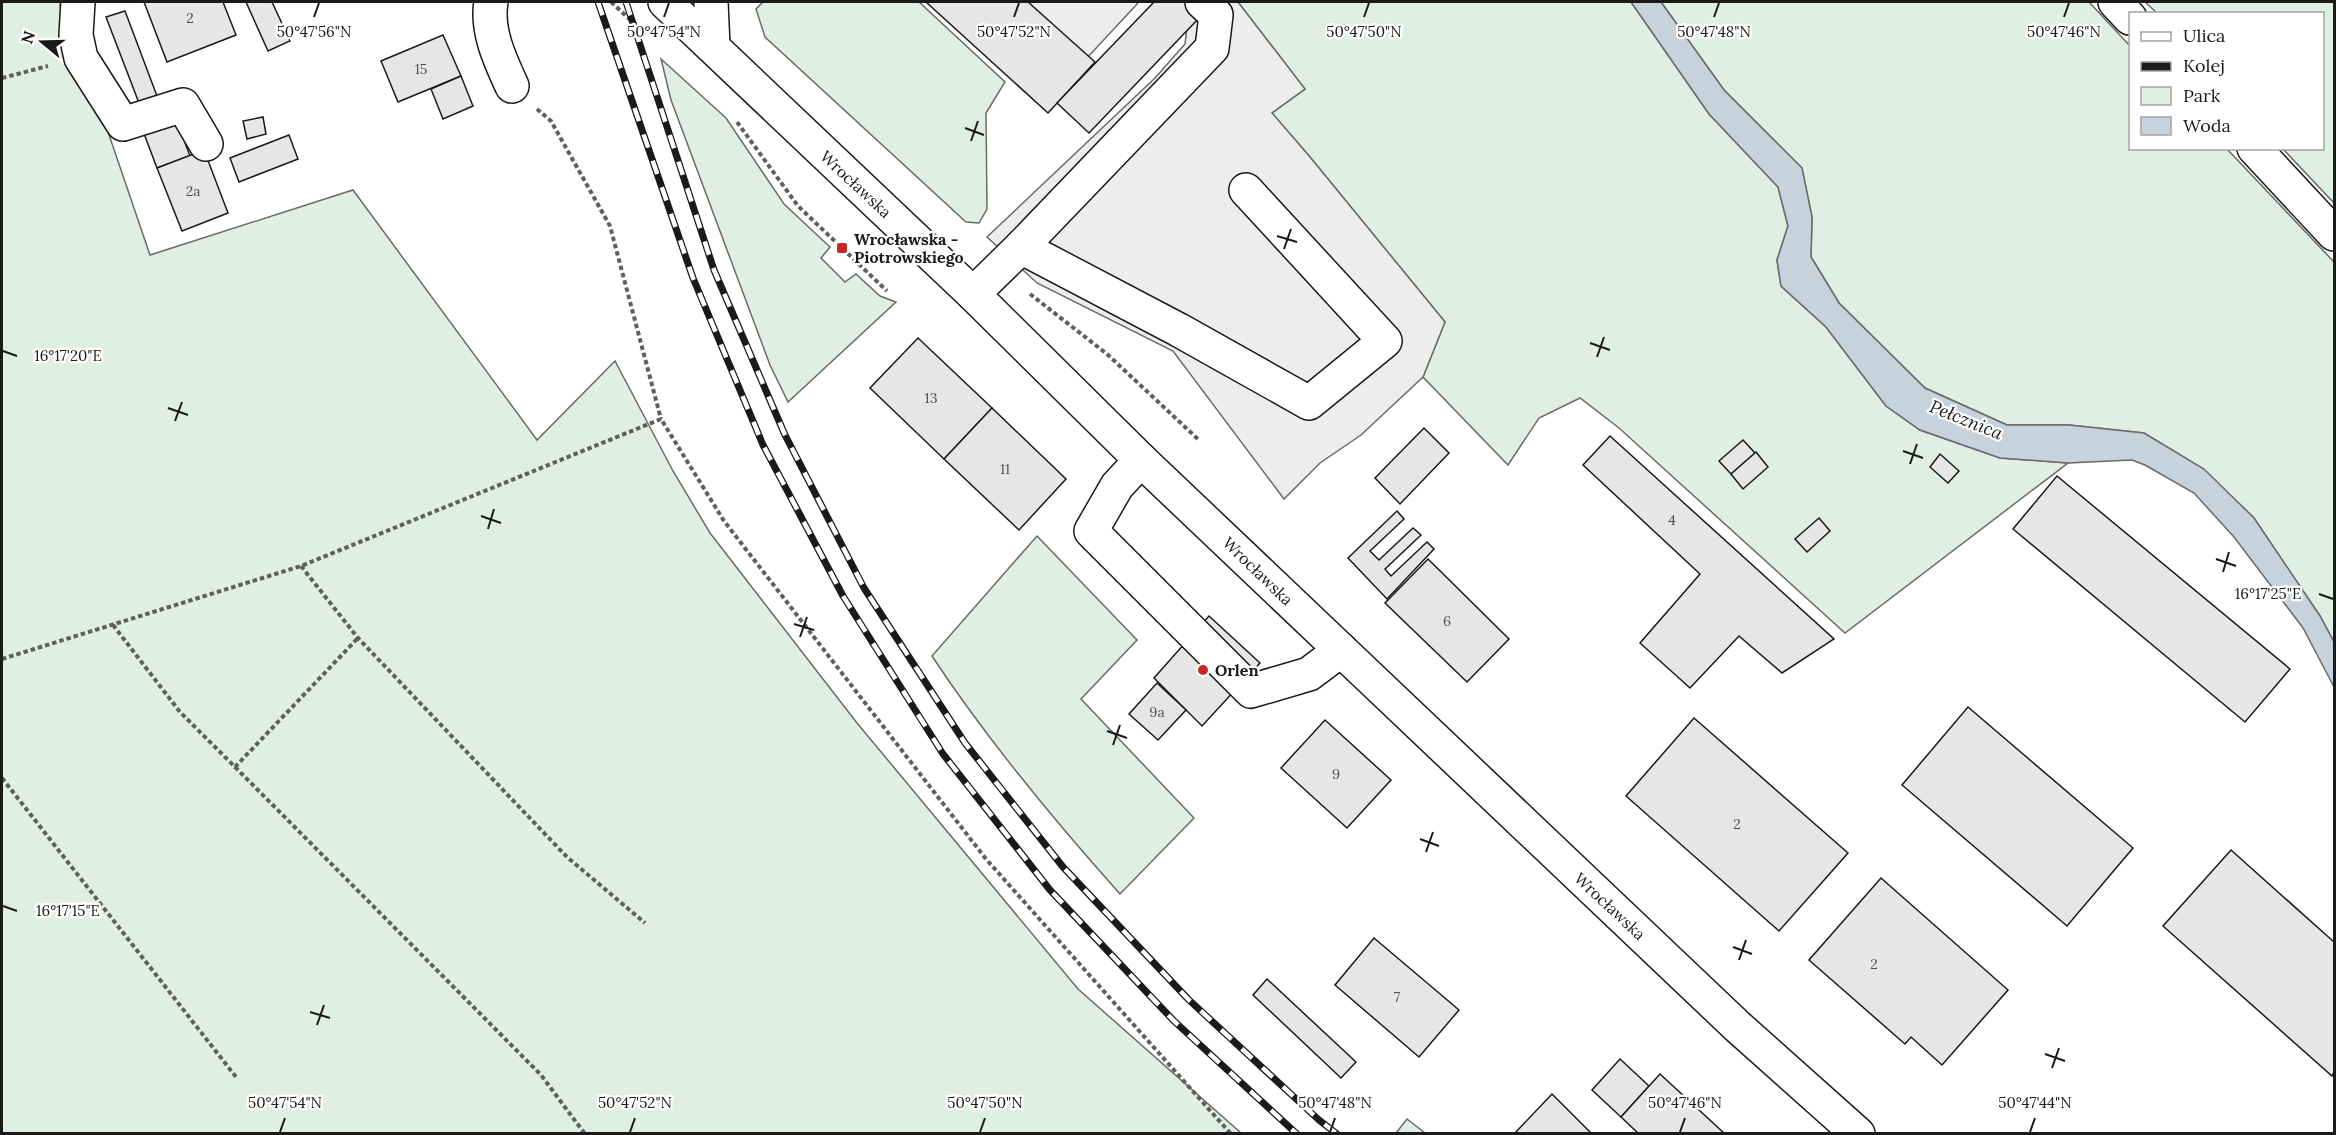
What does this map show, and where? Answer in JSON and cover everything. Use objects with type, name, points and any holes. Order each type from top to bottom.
[{"type":"main road","points":[[78,2],[76,34],[81,58],[123,124],[183,105],[206,144]]},
{"type":"main road","points":[[491,2],[489,12],[497,53],[512,86]]},
{"type":"main road","name":"Wrocławska","points":[[665,2],[973,294],[1141,460],[1737,1026],[1858,1134]]},
{"type":"main road","points":[[711,2],[713,46]]},
{"type":"main road","points":[[973,294],[1212,48],[1216,15],[1202,2]]},
{"type":"main road","points":[[2115,2],[2129,17]]},
{"type":"main road","points":[[2256,150],[2334,234]]},
{"type":"main road","points":[[1021,247],[1179,330],[1309,403],[1385,341],[1246,190]]},
{"type":"main road","points":[[1141,460],[1117,486],[1090,531],[1251,691],[1309,674],[1341,650]]},
{"type":"path","points":[[2,78],[81,58]]},
{"type":"path","points":[[512,86],[551,121],[610,226],[661,419],[723,521],[986,859],[1230,1134]]},
{"type":"path","points":[[738,122],[798,206],[886,291]]},
{"type":"path","points":[[1107,354],[1200,441]]},
{"type":"path","points":[[2,659],[300,566],[661,419]]},
{"type":"path","points":[[300,566],[358,638],[567,857],[645,923]]},
{"type":"path","points":[[113,625],[180,712],[541,1075],[585,1134]]},
{"type":"path","points":[[235,767],[358,638]]},
{"type":"path","points":[[2,778],[236,1077]]},
{"type":"green space","points":[[2,2],[60,2],[63,38],[106,126],[150,255],[353,190],[537,440],[615,361],[673,471],[710,533],[857,723],[1078,989],[1241,1133],[2,1134]]},
{"type":"green space","points":[[763,2],[919,2],[1005,82],[986,113],[987,209],[979,223],[966,222],[765,37],[756,9]]},
{"type":"green space","points":[[1238,2],[1631,2],[1709,114],[1778,187],[1788,226],[1777,260],[1781,286],[1826,327],[1886,406],[1920,430],[2000,458],[2068,463],[1845,633],[1619,428],[1580,398],[1539,418],[1508,465],[1423,377],[1445,322],[1272,113],[1305,89]]},
{"type":"green space","points":[[1661,2],[2089,2],[2129,45],[2129,150],[2228,150],[2334,262],[2334,642],[2320,616],[2254,518],[2203,469],[2144,433],[2069,425],[2007,425],[1925,388],[1839,303],[1811,257],[1812,217],[1802,168],[1724,90]]},
{"type":"green space","points":[[2145,2],[2334,2],[2334,203],[2284,150],[2324,150],[2324,12],[2156,12]]},
{"type":"green space","points":[[661,59],[726,118],[784,204],[830,247],[821,258],[845,282],[856,274],[880,296],[896,302],[788,402],[770,365],[671,100]]},
{"type":"green space","points":[[1037,536],[1137,640],[1081,699],[1194,818],[1120,894],[1022,779],[953,688],[932,656]]},
{"type":"green space","points":[[1407,1119],[1425,1133],[1396,1133]]},
{"type":"shaded area","points":[[1023,2],[1139,2],[1085,60]]},
{"type":"shaded area","points":[[1178,2],[1238,2],[1305,89],[1272,113],[1445,322],[1423,377],[1361,435],[1320,463],[1284,499],[1173,351],[1037,283],[987,237],[1155,78],[1185,44],[1189,12]]},
{"type":"water","name":"Pełcznica","points":[[1631,2],[1661,2],[1724,90],[1802,168],[1812,217],[1811,257],[1839,303],[1925,388],[2007,425],[2069,425],[2144,433],[2204,469],[2254,518],[2320,616],[2334,642],[2334,687],[2303,628],[2234,537],[2194,493],[2132,460],[2068,463],[2000,458],[1920,430],[1886,406],[1826,327],[1781,286],[1777,260],[1788,226],[1778,187],[1709,114]]},
{"type":"building","points":[[144,2],[223,2],[236,35],[167,62]]},
{"type":"building","points":[[246,2],[272,2],[290,41],[268,51]]},
{"type":"building","points":[[926,2],[1028,2],[1095,62],[1048,113]]},
{"type":"building","points":[[1154,2],[1184,2],[1200,17],[1089,133],[1057,103]]},
{"type":"building","points":[[125,11],[157,96],[139,103],[106,17]]},
{"type":"building","points":[[443,35],[461,76],[398,102],[381,61]]},
{"type":"building","points":[[461,76],[473,106],[443,119],[431,89]]},
{"type":"building","points":[[173,111],[190,156],[157,168],[140,123]]},
{"type":"building","points":[[263,117],[266,134],[247,139],[243,121]]},
{"type":"building","points":[[289,135],[298,159],[239,182],[230,158]]},
{"type":"building","points":[[204,150],[228,213],[182,231],[157,168]]},
{"type":"building","points":[[918,338],[992,408],[944,459],[870,388]]},
{"type":"building","points":[[992,408],[1066,479],[1019,530],[944,459]]},
{"type":"building","points":[[1424,428],[1449,453],[1400,504],[1375,478]]},
{"type":"building","points":[[1610,436],[1834,639],[1782,673],[1739,636],[1690,688],[1640,643],[1700,574],[1583,465]]},
{"type":"building","points":[[1743,440],[1755,453],[1731,474],[1719,461]]},
{"type":"building","points":[[1756,452],[1768,467],[1743,489],[1731,474]]},
{"type":"building","points":[[1940,454],[1959,471],[1948,483],[1930,467]]},
{"type":"building","points":[[2057,476],[2290,669],[2245,722],[2013,529]]},
{"type":"building","points":[[1397,511],[1404,519],[1370,551],[1379,560],[1413,528],[1421,535],[1385,569],[1391,576],[1427,542],[1434,549],[1387,599],[1348,558]]},
{"type":"building","points":[[1819,518],[1830,531],[1807,552],[1795,539]]},
{"type":"building","points":[[1428,559],[1509,639],[1467,682],[1385,603]]},
{"type":"building","points":[[1209,616],[1260,663],[1202,726],[1154,678]]},
{"type":"building","points":[[1157,683],[1186,710],[1158,740],[1129,714]]},
{"type":"building","points":[[1968,707],[2133,848],[2067,926],[1902,785]]},
{"type":"building","points":[[1694,718],[1848,853],[1779,931],[1626,796]]},
{"type":"building","points":[[1325,720],[1391,780],[1347,828],[1281,768]]},
{"type":"building","points":[[2231,850],[2334,942],[2334,1072],[2332,1076],[2163,926]]},
{"type":"building","points":[[1881,878],[2008,990],[1942,1065],[1911,1037],[1905,1044],[1809,960]]},
{"type":"building","points":[[1374,938],[1459,1010],[1419,1057],[1335,985]]},
{"type":"building","points":[[1267,979],[1356,1062],[1341,1078],[1253,995]]},
{"type":"building","points":[[1620,1059],[1649,1086],[1621,1117],[1592,1090]]},
{"type":"building","points":[[1660,1074],[1725,1134],[1639,1134],[1621,1117]]},
{"type":"building","points":[[1552,1094],[1592,1134],[1514,1134]]},
{"type":"railway","points":[[598,2],[693,278],[763,445],[843,596],[943,754],[1050,890],[1174,1021],[1297,1134]]},
{"type":"railway","points":[[626,2],[714,270],[785,435],[864,588],[965,743],[1063,867],[1189,1000],[1337,1134]]},
{"type":"place","name":"Wrocławska - Piotrowskiego","points":[[842,248]]},
{"type":"place","name":"Orlen","points":[[1203,670]]}]
